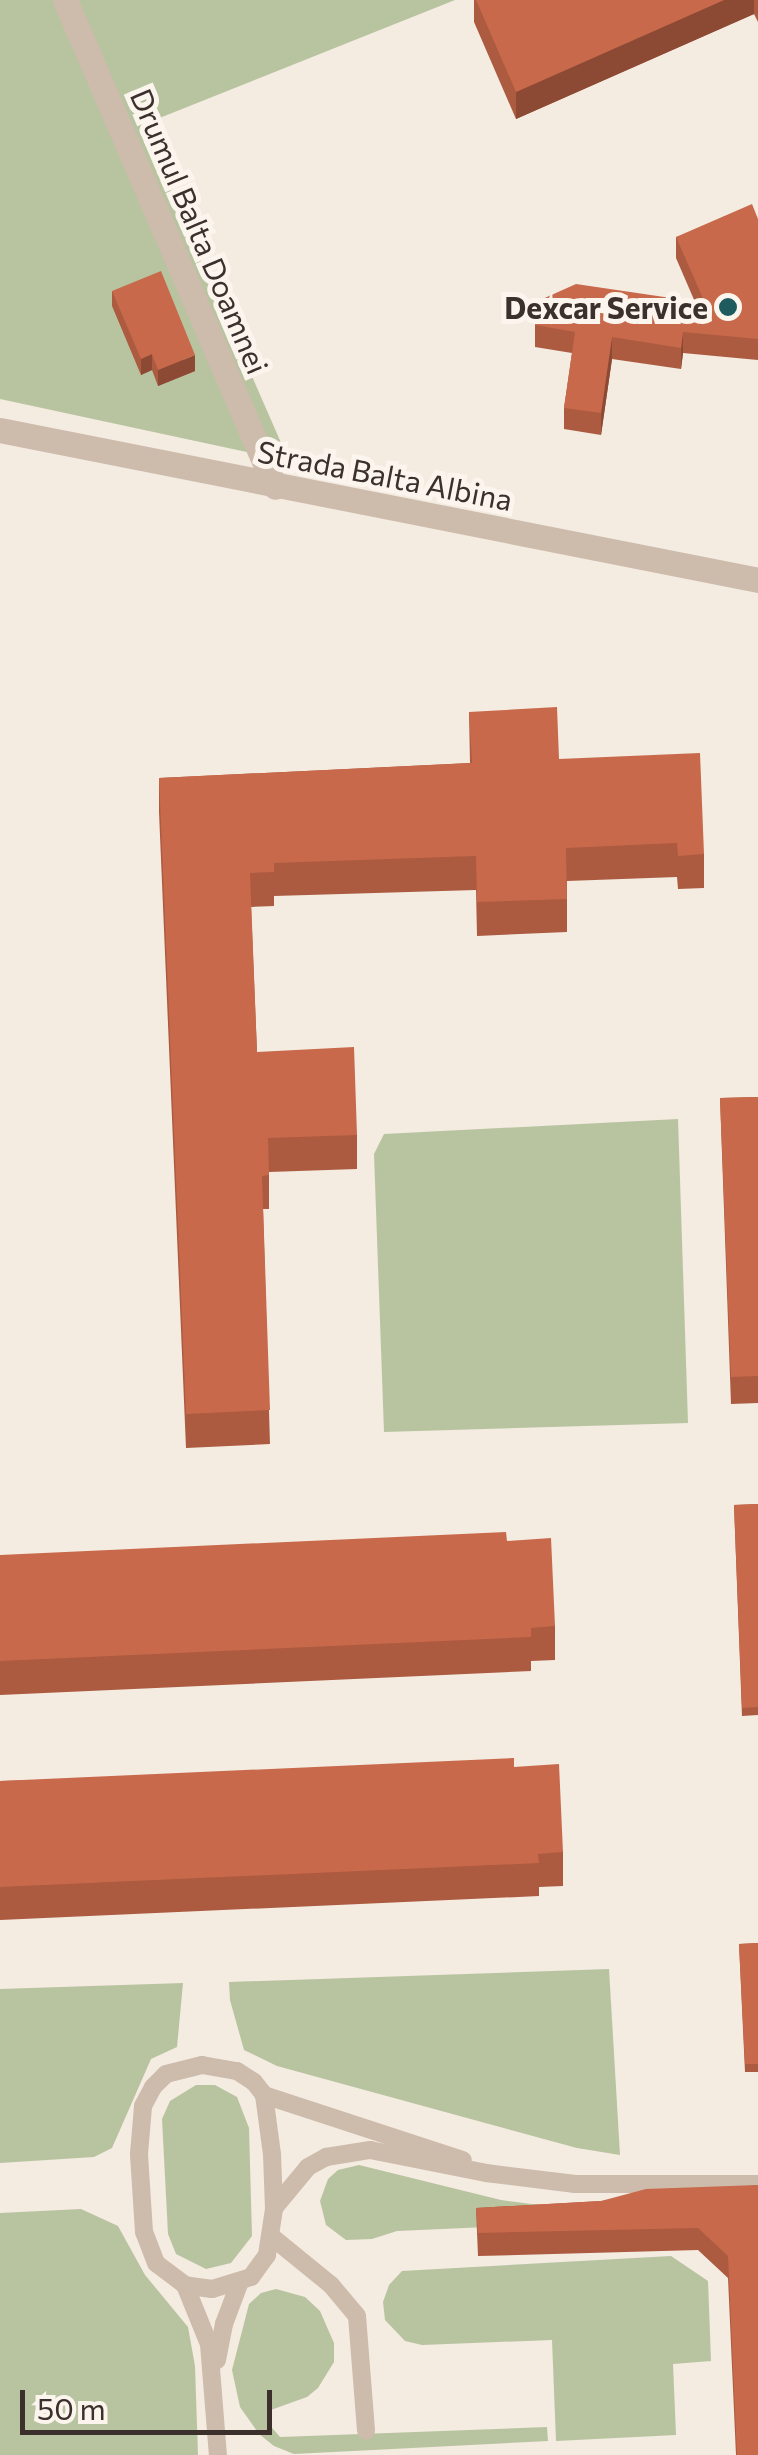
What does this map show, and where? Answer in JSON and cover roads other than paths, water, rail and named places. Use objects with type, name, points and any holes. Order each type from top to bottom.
[{"type":"street","name":"Drumul Balta Doamnei","points":[[65,0],[275,487]]},
{"type":"street","name":"Strada Balta Albina","points":[[0,430],[758,580]]},
{"type":"lane","points":[[218,2455],[215,2374],[204,2325],[185,2285],[156,2263],[144,2232],[138,2154],[143,2106],[166,2074],[202,2066],[238,2072],[264,2095],[516,2177]]},
{"type":"lane","points":[[185,2285],[212,2288],[239,2284],[260,2268],[272,2237],[274,2209],[264,2095]]},
{"type":"lane","points":[[274,2209],[308,2168],[348,2151],[370,2150],[516,2177],[622,2187],[758,2184]]},
{"type":"lane","points":[[272,2237],[331,2284],[358,2316],[366,2430]]},
{"type":"lane","points":[[215,2374],[224,2324],[239,2284]]},
{"type":"place","name":"Dexcar Service","points":[[728,307]]}]
